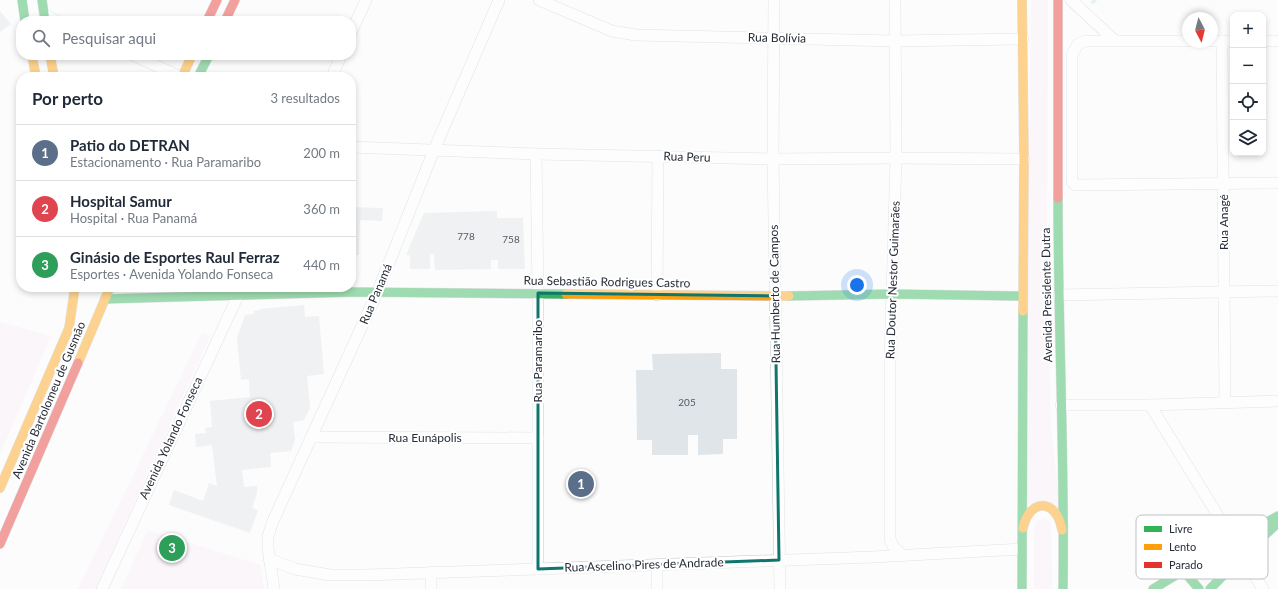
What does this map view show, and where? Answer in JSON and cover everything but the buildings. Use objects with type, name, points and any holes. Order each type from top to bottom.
[{"type":"main road","points":[[22,0],[25,16]]},
{"type":"main road","points":[[42,0],[45,16]]},
{"type":"main road","points":[[209,16],[217,0]]},
{"type":"main road","points":[[227,16],[234,0]]},
{"type":"main road","name":"Avenida Presidente Dutra","points":[[1022,0],[1024,159],[1021,543],[1022,589]]},
{"type":"main road","name":"Avenida Presidente Dutra","points":[[1058,0],[1059,295],[1064,521],[1063,589]]},
{"type":"main road","points":[[33,60],[35,72]]},
{"type":"main road","points":[[51,60],[53,72]]},
{"type":"main road","points":[[184,72],[190,60]]},
{"type":"main road","points":[[200,72],[206,60]]},
{"type":"main road","name":"Avenida Bartolomeu de Gusmão","points":[[0,488],[69,328],[74,292]]},
{"type":"main road","name":"Avenida Bartolomeu de Gusmão","points":[[0,544],[108,292]]},
{"type":"main road","name":"Rua Sebastião Rodrigues Castro","points":[[175,292],[190,296]]},
{"type":"main road","name":"Rua Sebastião Rodrigues Castro","points":[[105,299],[190,296],[230,292]]},
{"type":"main road","name":"Rua Sebastião Rodrigues Castro","points":[[308,292],[775,296],[892,294],[1023,296]]},
{"type":"main road","points":[[1021,543],[1025,520],[1028,514],[1032,509],[1042,505],[1051,508],[1057,515],[1061,526],[1063,543]]},
{"type":"main road","points":[[1268,521],[1278,516]]},
{"type":"main road","points":[[1268,532],[1278,523]]},
{"type":"main road","points":[[1153,589],[1169,579]]},
{"type":"main road","points":[[1191,579],[1199,589]]},
{"type":"main road","points":[[1210,589],[1220,579]]},
{"type":"street","points":[[356,22],[366,0]]},
{"type":"street","name":"Rua Panamá","points":[[274,589],[269,559],[268,536],[273,521],[377,293],[434,150],[499,0]]},
{"type":"street","name":"Rua Bolívia","points":[[539,0],[612,31],[623,34],[896,41],[1022,39]]},
{"type":"street","name":"Rua Humberto de Campos","points":[[774,0],[773,159],[780,589]]},
{"type":"street","name":"Rua Doutor Nestor Guimarães","points":[[895,0],[896,158],[892,294],[890,539],[896,551],[902,555]]},
{"type":"street","points":[[1070,0],[1114,40]]},
{"type":"street","points":[[1182,41],[1114,40],[1086,41],[1078,44],[1072,55],[1072,182],[1076,185],[1278,183]]},
{"type":"street","name":"Rua Anagé","points":[[1222,41],[1225,403]]},
{"type":"street","points":[[1266,41],[1278,41]]},
{"type":"street","points":[[144,60],[171,72]]},
{"type":"street","points":[[334,72],[339,60]]},
{"type":"street","name":"Rua Peru","points":[[356,147],[536,154],[773,159],[1024,159]]},
{"type":"street","name":"Rua Paramaribo","points":[[536,154],[538,294],[538,569]]},
{"type":"street","points":[[657,295],[658,156]]},
{"type":"street","points":[[1059,295],[1278,290]]},
{"type":"street","name":"Avenida Yolando Fonseca","points":[[102,589],[240,292]]},
{"type":"street","points":[[1061,405],[1150,405],[1278,401]]},
{"type":"street","points":[[1150,405],[1218,515]]},
{"type":"street","name":"Rua Eunápolis","points":[[312,437],[538,438]]},
{"type":"street","name":"Rua Ascelino Pires de Andrade","points":[[269,559],[295,569],[330,575],[367,575],[902,555],[1021,543]]},
{"type":"street","points":[[657,565],[657,589]]},
{"type":"street","points":[[431,589],[432,572]]},
{"type":"street","points":[[1257,579],[1263,589]]},
{"type":"highlighted area","points":[[538,293],[775,296],[779,560],[538,569]]},
{"type":"shaded area","points":[[1031,0],[1048,0],[1047,218],[1051,431],[1060,506],[1026,504]]},
{"type":"shaded area","points":[[0,322],[51,336],[0,454]]},
{"type":"shaded area","points":[[202,333],[210,336],[95,589],[78,589]]},
{"type":"shaded area","points":[[1044,518],[1049,520],[1051,524],[1052,589],[1034,589],[1034,529],[1037,521]]},
{"type":"shaded area","points":[[148,530],[260,565],[264,589],[121,589]]},
{"type":"shaded area","points":[[1198,579],[1211,579],[1206,584]]},
{"type":"traffic: fast","points":[[22,0],[24,16]]},
{"type":"traffic: fast","points":[[42,0],[44,16]]},
{"type":"traffic: fast","points":[[200,72],[206,60]]},
{"type":"traffic: fast","points":[[1058,198],[1063,491],[1063,589]]},
{"type":"traffic: fast","points":[[105,299],[354,292],[566,294]]},
{"type":"traffic: fast","points":[[789,296],[892,294],[1023,296]]},
{"type":"traffic: fast","points":[[1022,589],[1023,311]]},
{"type":"traffic: fast","points":[[1268,521],[1278,516]]},
{"type":"traffic: fast","points":[[1268,532],[1278,523]]},
{"type":"traffic: fast","points":[[1153,589],[1170,579]]},
{"type":"traffic: fast","points":[[1191,579],[1199,589]]},
{"type":"traffic: fast","points":[[1210,589],[1220,579]]},
{"type":"traffic: slow","points":[[1022,0],[1024,159],[1023,311]]},
{"type":"traffic: slow","points":[[33,60],[35,72]]},
{"type":"traffic: slow","points":[[51,60],[53,72]]},
{"type":"traffic: slow","points":[[184,72],[190,60]]},
{"type":"traffic: slow","points":[[0,488],[69,328],[74,292]]},
{"type":"traffic: slow","points":[[78,363],[108,292]]},
{"type":"traffic: slow","points":[[566,294],[789,296]]},
{"type":"traffic: slow","points":[[1023,528],[1026,518],[1031,511],[1037,507],[1043,506],[1055,512],[1062,530]]},
{"type":"traffic: jam","points":[[209,16],[217,0]]},
{"type":"traffic: jam","points":[[227,16],[235,0]]},
{"type":"traffic: jam","points":[[1058,0],[1058,198]]},
{"type":"traffic: jam","points":[[0,544],[78,363]]},
{"type":"place","name":"Hospital Samur","points":[[259,414]]},
{"type":"place","name":"Patio do DETRAN","points":[[581,484]]},
{"type":"place","name":"Ginásio de Esportes Raul Ferraz","points":[[172,548]]}]
